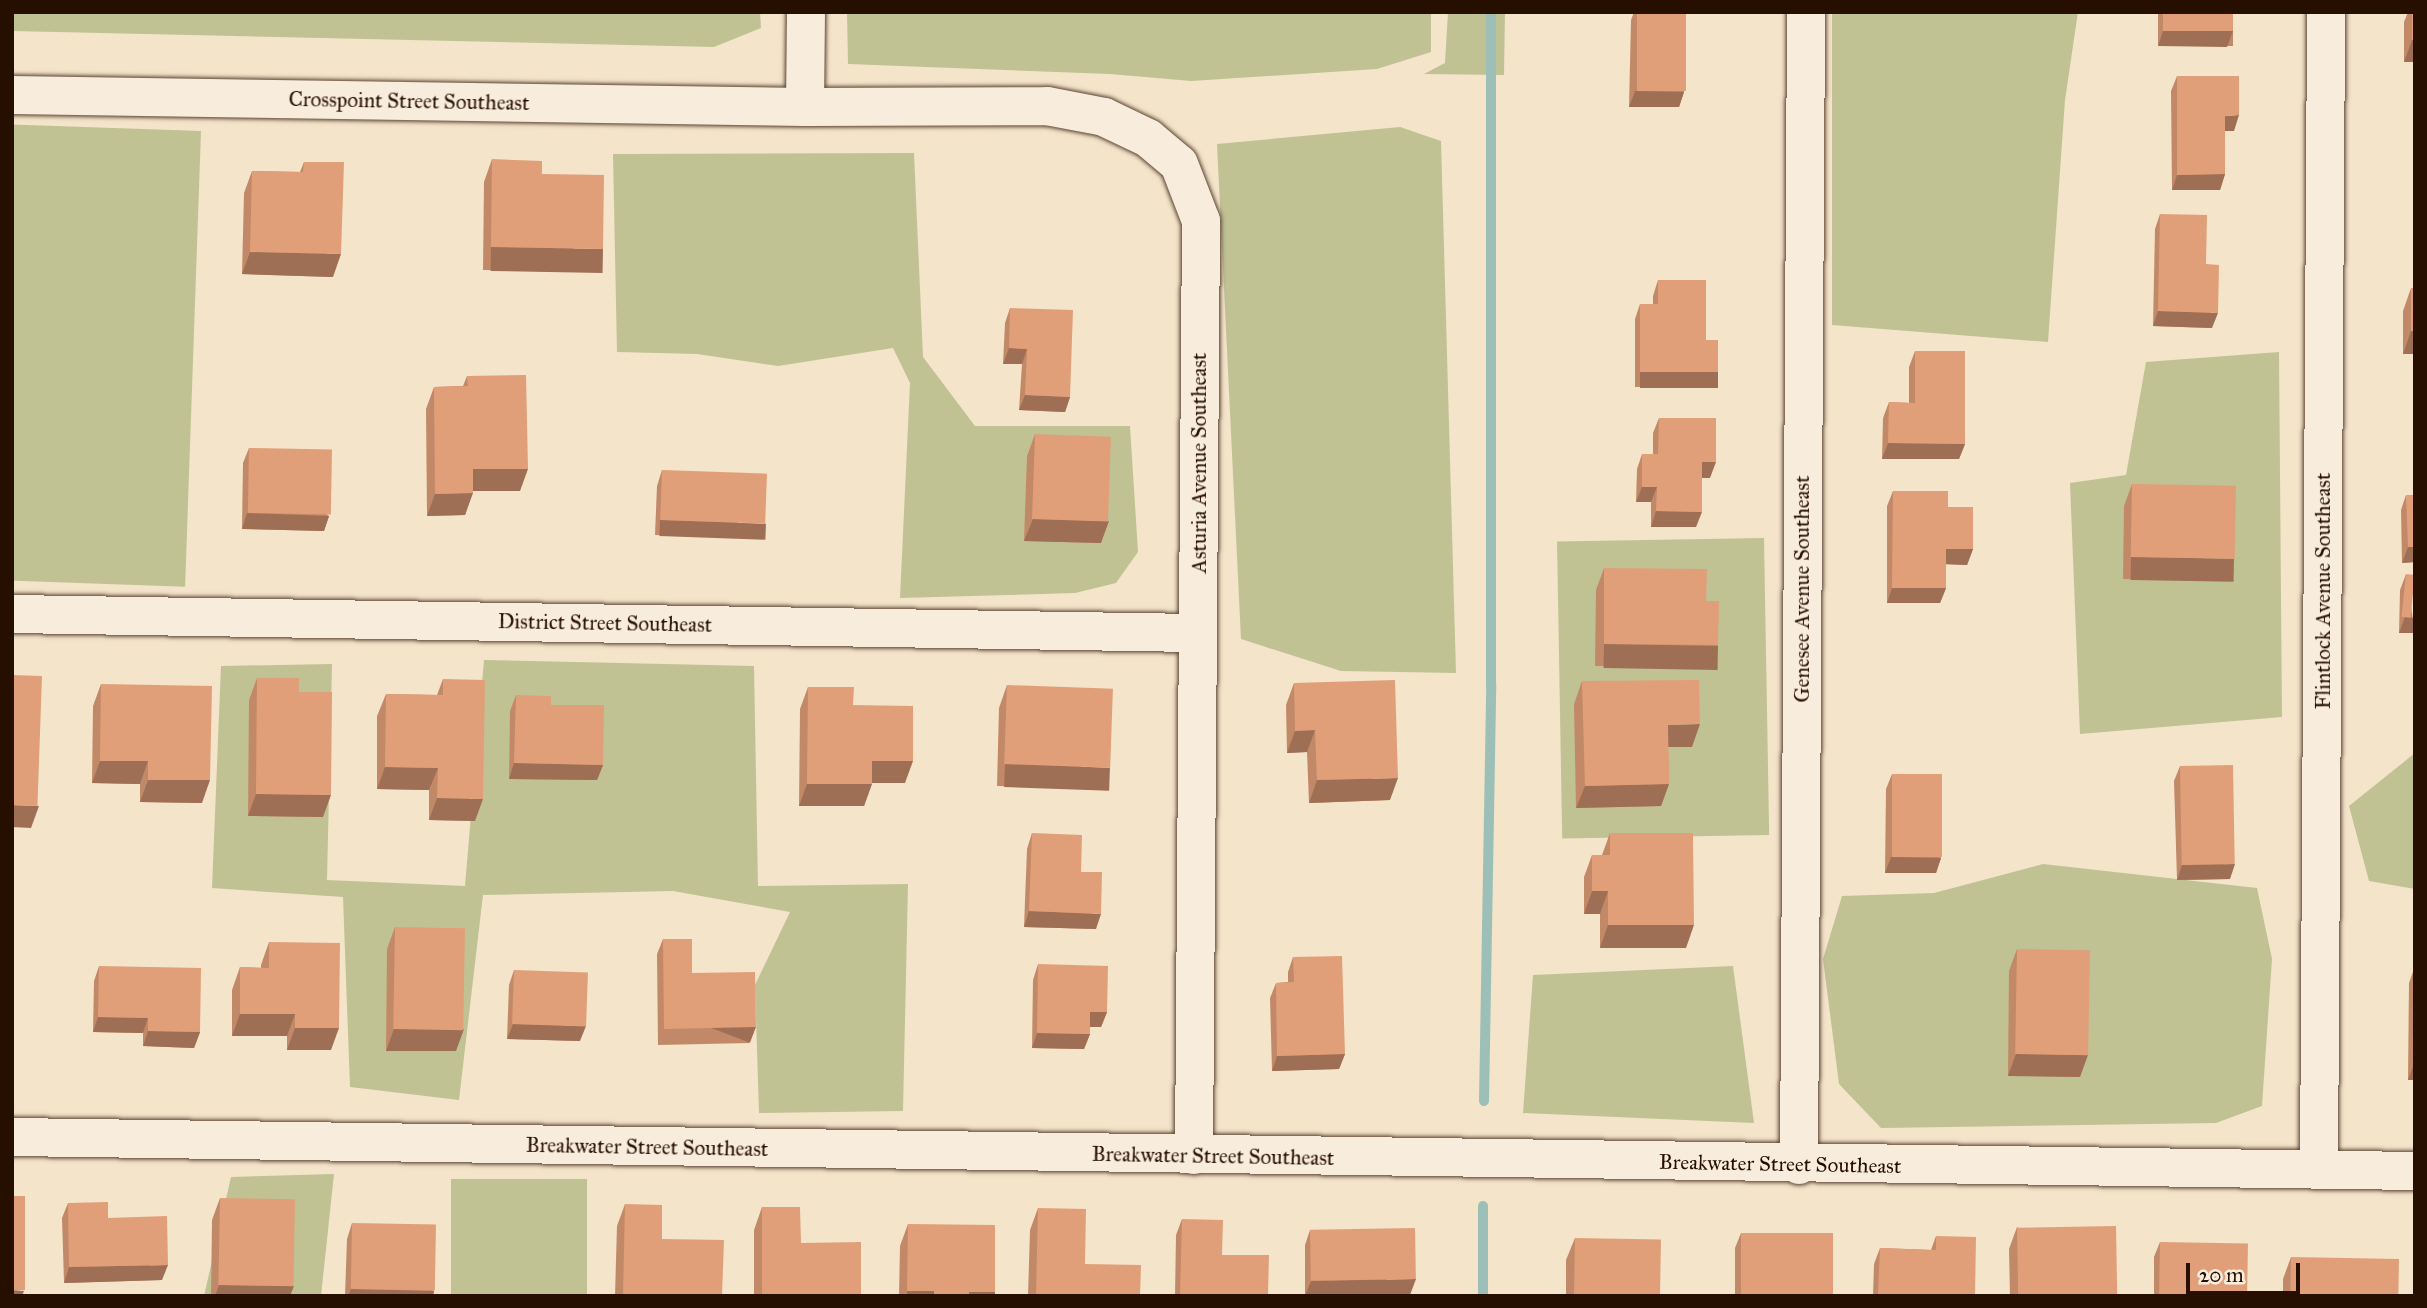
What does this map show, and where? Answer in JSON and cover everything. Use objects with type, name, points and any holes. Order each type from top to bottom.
[{"type":"street","points":[[805,107],[806,12]]},
{"type":"street","name":"Genesee Avenue Southeast","points":[[1798,1165],[1806,12]]},
{"type":"street","name":"Flintlock Avenue Southeast","points":[[2319,1169],[2326,12]]},
{"type":"street","name":"Crosspoint Street Southeast","points":[[12,94],[805,107]]},
{"type":"street","name":"Asturia Avenue Southeast","points":[[805,107],[1047,106],[1104,117],[1147,138],[1179,164],[1201,220],[1194,1155]]},
{"type":"street","name":"District Street Southeast","points":[[12,614],[1197,633]]},
{"type":"street","name":"Breakwater Street Southeast","points":[[12,1137],[1798,1165],[2415,1171]]},
{"type":"green space","points":[[12,12],[760,12],[761,28],[714,47],[12,31]]},
{"type":"green space","points":[[847,12],[1431,12],[1431,52],[1377,69],[1191,81],[1110,74],[848,64]]},
{"type":"green space","points":[[1448,12],[1505,12],[1504,75],[1424,74],[1445,63]]},
{"type":"green space","points":[[1832,12],[2078,12],[2065,100],[2048,342],[1832,325]]},
{"type":"green space","points":[[12,124],[201,131],[185,587],[12,581]]},
{"type":"green space","points":[[1400,127],[1441,141],[1456,673],[1341,671],[1241,639],[1217,144]]},
{"type":"green space","points":[[914,153],[923,357],[975,426],[1130,426],[1138,552],[1116,583],[1075,593],[900,598],[910,383],[893,348],[778,366],[697,354],[617,352],[613,154]]},
{"type":"green space","points":[[2279,352],[2282,717],[2080,734],[2070,483],[2126,475],[2146,362]]},
{"type":"green space","points":[[1764,538],[1769,835],[1562,839],[1557,542]]},
{"type":"green space","points":[[484,660],[754,666],[758,886],[908,884],[903,1111],[759,1113],[755,985],[790,912],[673,891],[483,895],[459,1100],[350,1087],[343,897],[212,888],[221,666],[332,664],[327,880],[465,886]]},
{"type":"green space","points":[[2415,753],[2415,889],[2369,881],[2349,806]]},
{"type":"green space","points":[[2043,864],[2257,888],[2272,959],[2262,1106],[2216,1123],[1881,1128],[1839,1084],[1823,959],[1842,896],[1934,893]]},
{"type":"green space","points":[[1733,966],[1754,1123],[1523,1113],[1533,975]]},
{"type":"green space","points":[[334,1174],[321,1296],[204,1296],[231,1177]]},
{"type":"green space","points":[[451,1179],[587,1179],[587,1296],[451,1296]]},
{"type":"building","points":[[1637,12],[1686,12],[1686,91],[1637,91]]},
{"type":"building","points":[[2163,12],[2233,12],[2233,31],[2163,31]]},
{"type":"building","points":[[2412,12],[2415,12],[2415,40],[2412,40]]},
{"type":"building","points":[[2177,76],[2239,76],[2239,115],[2225,116],[2225,174],[2177,175]]},
{"type":"building","points":[[492,159],[542,161],[542,174],[604,175],[603,249],[491,247]]},
{"type":"building","points":[[304,162],[344,162],[341,254],[250,252],[252,171],[303,172]]},
{"type":"building","points":[[2160,214],[2207,215],[2206,264],[2219,265],[2218,313],[2158,311]]},
{"type":"building","points":[[1658,280],[1706,280],[1706,340],[1718,340],[1718,372],[1640,372],[1640,304],[1658,304]]},
{"type":"building","points":[[2411,288],[2415,288],[2415,331],[2411,331]]},
{"type":"building","points":[[1010,308],[1073,310],[1070,397],[1025,395],[1027,349],[1009,348]]},
{"type":"building","points":[[1915,351],[1965,351],[1965,444],[1888,443],[1889,402],[1915,403]]},
{"type":"building","points":[[526,375],[528,469],[473,469],[473,493],[435,494],[434,387],[468,386],[467,376]]},
{"type":"building","points":[[1659,418],[1716,418],[1716,462],[1702,462],[1702,512],[1656,511],[1657,487],[1642,487],[1642,454],[1658,454]]},
{"type":"building","points":[[1035,434],[1111,437],[1108,522],[1032,519]]},
{"type":"building","points":[[249,448],[332,449],[331,514],[248,513]]},
{"type":"building","points":[[662,470],[767,474],[765,524],[660,520]]},
{"type":"building","points":[[2132,484],[2236,486],[2235,559],[2131,557]]},
{"type":"building","points":[[1893,491],[1948,491],[1948,507],[1973,507],[1973,549],[1946,549],[1946,588],[1892,588]]},
{"type":"building","points":[[2406,495],[2415,495],[2415,547],[2408,547]]},
{"type":"building","points":[[1604,568],[1707,569],[1706,601],[1719,601],[1718,645],[1604,644]]},
{"type":"building","points":[[2406,574],[2415,575],[2410,618],[2402,617]]},
{"type":"building","points":[[12,675],[42,676],[37,806],[12,805]]},
{"type":"building","points":[[257,678],[299,678],[299,692],[332,692],[331,795],[256,794]]},
{"type":"building","points":[[443,679],[485,680],[483,799],[437,798],[438,768],[385,767],[386,694],[443,695]]},
{"type":"building","points":[[1395,680],[1398,778],[1317,780],[1315,730],[1295,731],[1294,683]]},
{"type":"building","points":[[1699,680],[1700,724],[1668,725],[1669,784],[1585,786],[1582,681]]},
{"type":"building","points":[[101,684],[212,686],[210,780],[148,780],[148,761],[100,761]]},
{"type":"building","points":[[1007,685],[1113,689],[1110,768],[1004,764]]},
{"type":"building","points":[[808,687],[854,687],[853,705],[913,706],[913,761],[872,761],[872,784],[807,784]]},
{"type":"building","points":[[516,695],[551,696],[551,705],[604,705],[603,765],[514,763]]},
{"type":"building","points":[[2233,765],[2235,864],[2182,865],[2180,766]]},
{"type":"building","points":[[1892,774],[1942,774],[1942,857],[1892,857]]},
{"type":"building","points":[[1032,833],[1082,835],[1081,872],[1102,872],[1101,914],[1029,911]]},
{"type":"building","points":[[1610,833],[1693,833],[1694,925],[1608,925],[1608,891],[1592,891],[1592,855],[1610,855]]},
{"type":"building","points":[[395,927],[465,928],[463,1030],[393,1029]]},
{"type":"building","points":[[663,939],[692,939],[692,973],[755,972],[756,1027],[664,1029]]},
{"type":"building","points":[[269,942],[340,943],[339,1028],[295,1028],[295,1014],[240,1014],[240,967],[269,968]]},
{"type":"building","points":[[2017,949],[2090,950],[2088,1055],[2015,1054]]},
{"type":"building","points":[[1342,956],[1345,1054],[1277,1056],[1276,983],[1294,982],[1293,957]]},
{"type":"building","points":[[1038,964],[1108,966],[1107,1012],[1090,1012],[1090,1034],[1037,1033]]},
{"type":"building","points":[[99,966],[201,968],[200,1032],[148,1031],[148,1018],[98,1017]]},
{"type":"building","points":[[514,970],[588,973],[586,1027],[512,1024]]},
{"type":"building","points":[[12,1196],[25,1196],[25,1290],[12,1290]]},
{"type":"building","points":[[220,1198],[295,1199],[293,1286],[218,1285]]},
{"type":"building","points":[[108,1202],[108,1218],[167,1216],[168,1265],[69,1267],[68,1203]]},
{"type":"building","points":[[625,1204],[662,1205],[662,1239],[724,1240],[722,1296],[623,1296]]},
{"type":"building","points":[[762,1207],[800,1207],[801,1243],[861,1242],[861,1296],[762,1296]]},
{"type":"building","points":[[1038,1208],[1086,1209],[1085,1264],[1141,1265],[1140,1296],[1036,1296]]},
{"type":"building","points":[[1182,1219],[1223,1220],[1222,1255],[1269,1255],[1268,1296],[1180,1296]]},
{"type":"building","points":[[352,1223],[436,1224],[435,1290],[351,1289]]},
{"type":"building","points":[[908,1224],[995,1225],[995,1292],[969,1292],[969,1296],[934,1296],[934,1291],[907,1291]]},
{"type":"building","points":[[2116,1226],[2117,1296],[2018,1296],[2017,1228]]},
{"type":"building","points":[[1415,1228],[1416,1279],[1311,1281],[1310,1230]]},
{"type":"building","points":[[1741,1233],[1833,1233],[1833,1296],[1741,1296]]},
{"type":"building","points":[[1936,1236],[1976,1237],[1975,1296],[1878,1294],[1880,1248],[1936,1250]]},
{"type":"building","points":[[1575,1238],[1661,1240],[1660,1296],[1574,1296]]},
{"type":"building","points":[[2160,1242],[2248,1244],[2247,1296],[2159,1296]]},
{"type":"building","points":[[2291,1257],[2399,1259],[2398,1296],[2290,1296]]},
{"type":"waterway","points":[[1484,1101],[1491,685],[1491,12]]},
{"type":"waterway","points":[[1483,1206],[1483,1296]]}]
